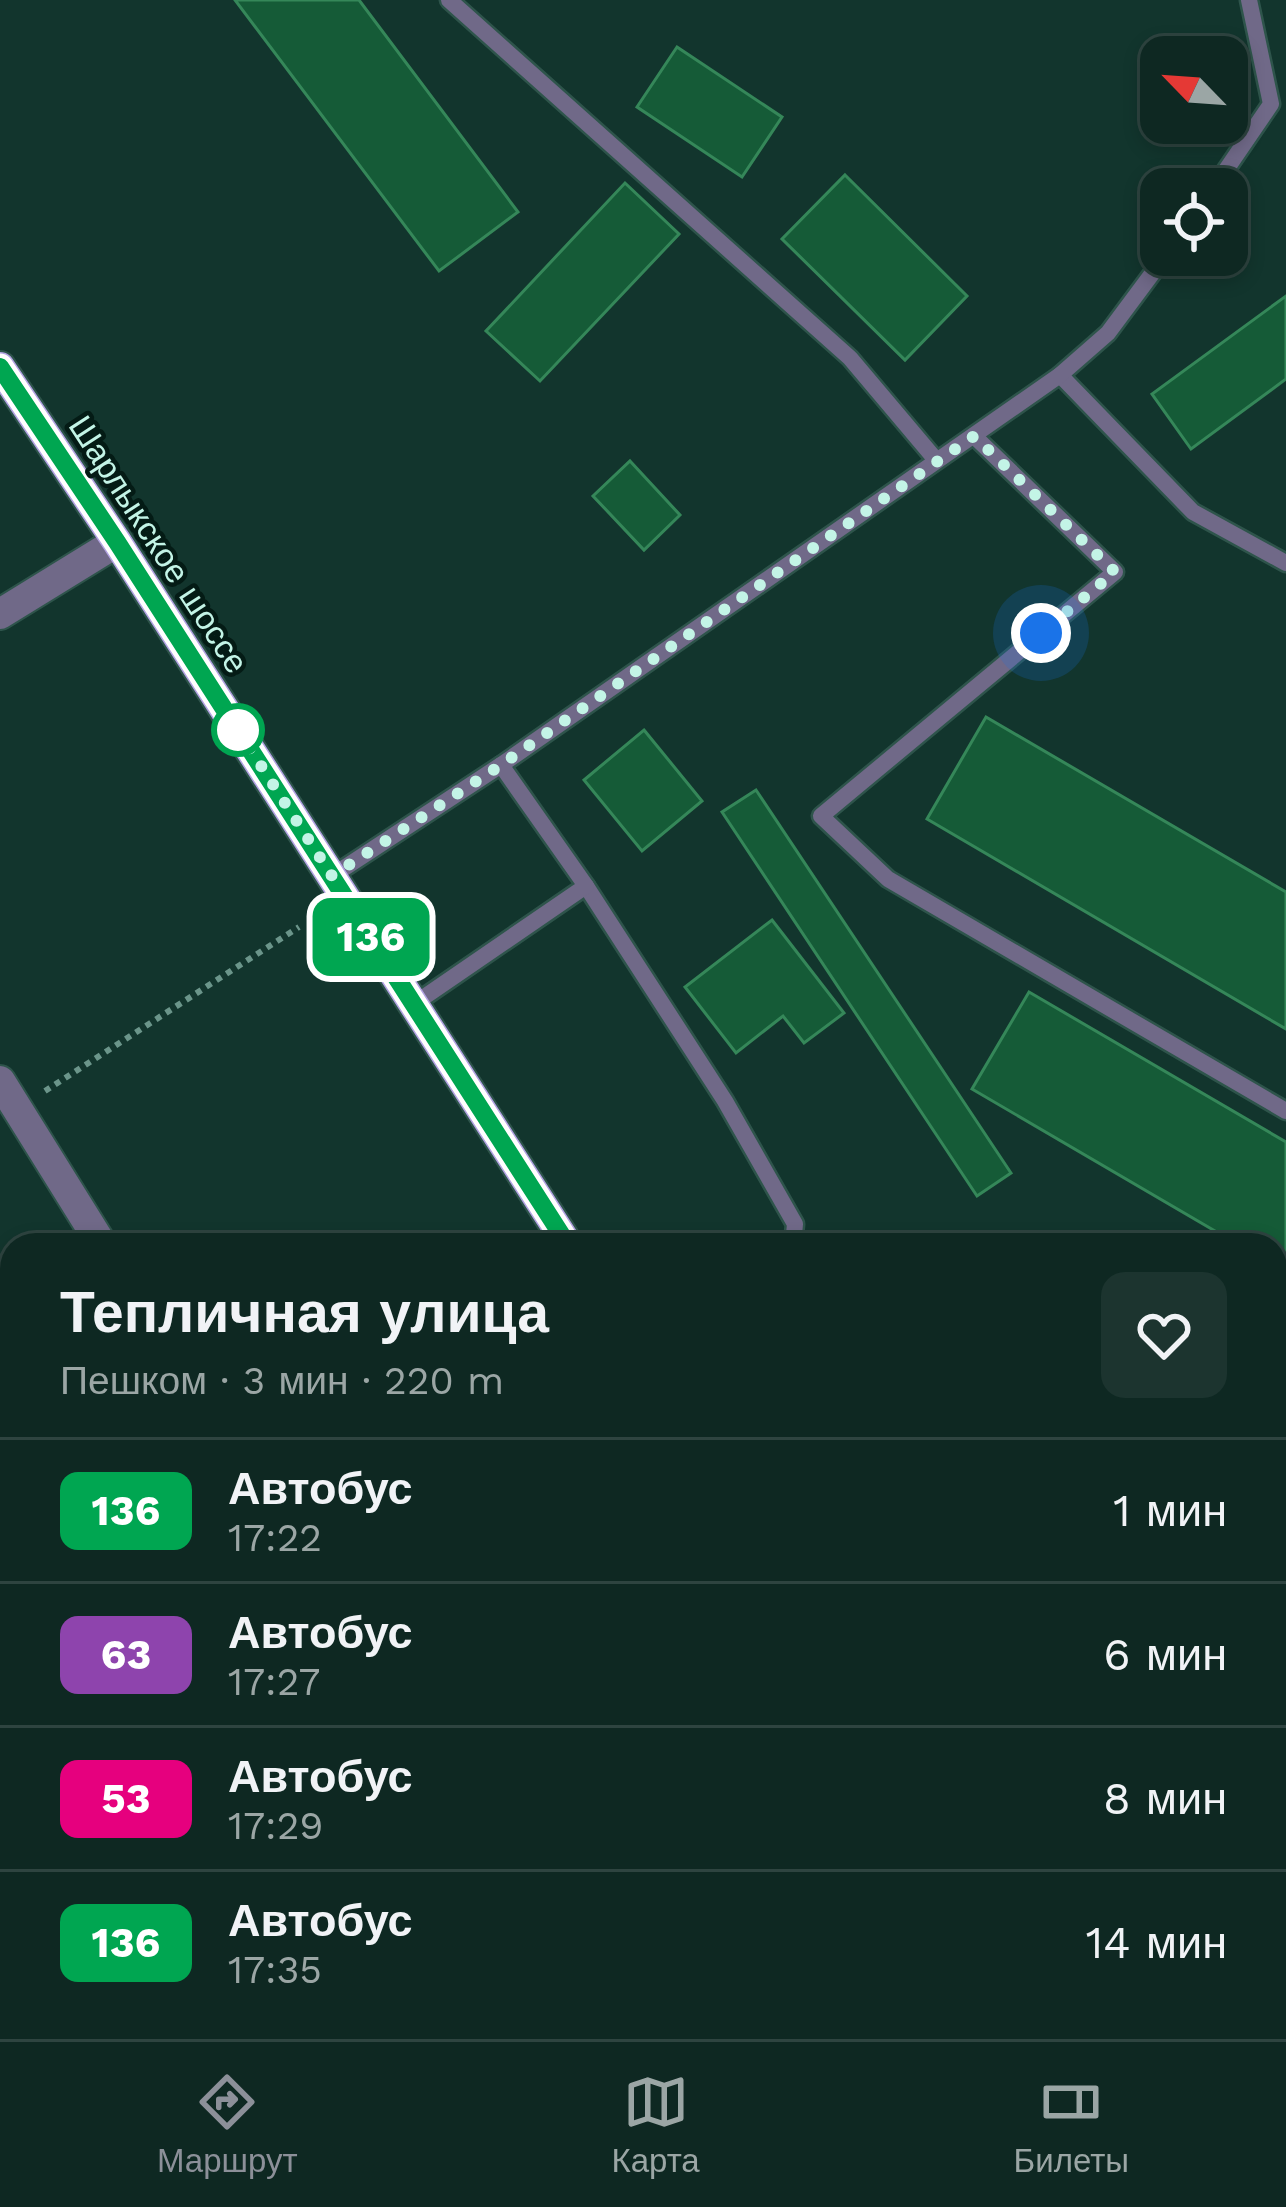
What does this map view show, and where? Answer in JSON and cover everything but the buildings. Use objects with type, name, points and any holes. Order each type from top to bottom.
[{"type":"main road","name":"Шарлыкское шоссе","points":[[0,367],[560,1233]]},
{"type":"street","points":[[0,614],[117,542]]},
{"type":"street","points":[[0,1081],[94,1233]]},
{"type":"lane","points":[[448,0],[850,358],[936,460]]},
{"type":"lane","points":[[1229,168],[1278,106],[1249,0]]},
{"type":"lane","points":[[332,876],[501,765],[1060,375],[1108,333],[1150,276]]},
{"type":"lane","points":[[1060,375],[1193,512],[1286,563]]},
{"type":"lane","points":[[974,436],[1115,572],[821,817],[888,879],[1286,1111]]},
{"type":"lane","points":[[501,765],[586,886],[725,1101],[795,1224],[795,1233]]},
{"type":"lane","points":[[414,1004],[586,886]]},
{"type":"path","points":[[17,1109],[298,927]]},
{"type":"bus line","name":"136","points":[[0,367],[560,1233]]},
{"type":"route","points":[[238,730],[332,876],[501,765],[974,436],[1115,572],[1041,633]]}]
